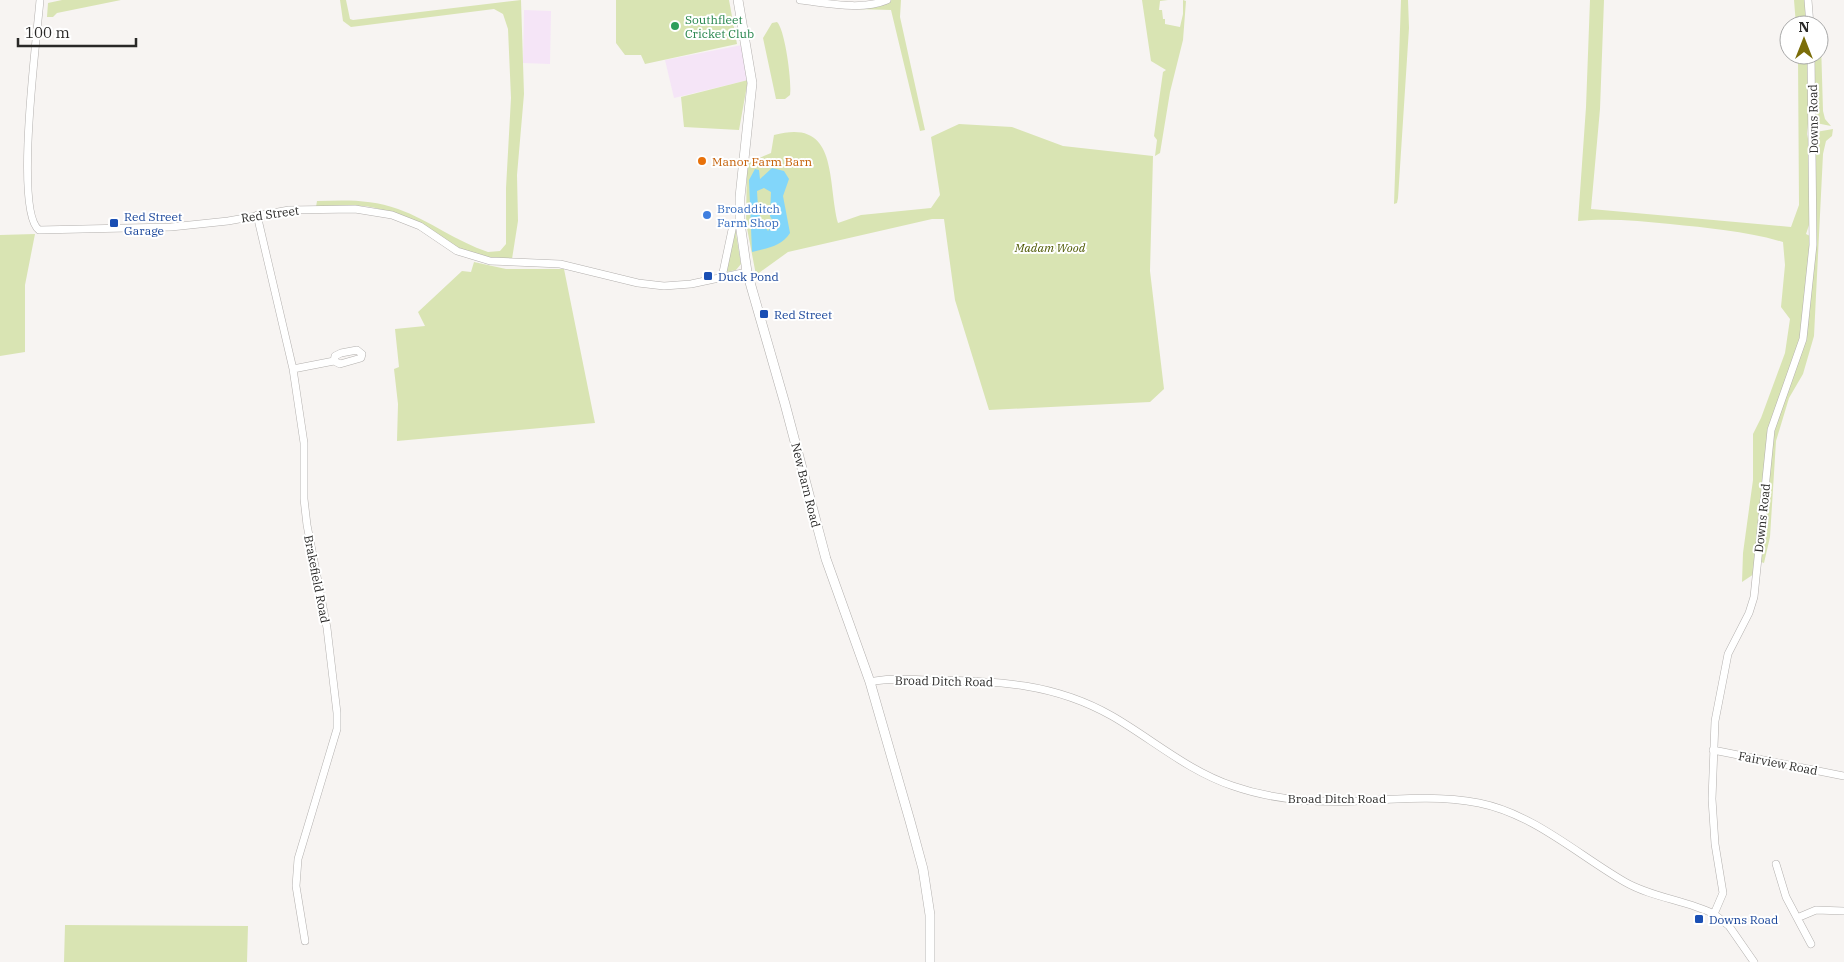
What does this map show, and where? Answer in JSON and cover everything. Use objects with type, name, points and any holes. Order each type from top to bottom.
[{"type":"street","name":"Red Street","points":[[40,0],[28,148],[28,206],[31,219],[40,231],[171,227],[298,210],[358,210],[392,215],[420,226],[457,251],[490,261],[560,264],[655,286],[680,285],[747,272]]},
{"type":"street","name":"New Barn Road","points":[[738,0],[752,83],[741,182],[740,221],[747,272],[788,412],[826,559],[870,682],[923,869],[930,915],[930,962]]},
{"type":"street","points":[[800,0],[854,5],[873,4],[887,0]]},
{"type":"street","points":[[1808,0],[1809,15]]},
{"type":"street","name":"Downs Road","points":[[1714,914],[1723,892],[1714,836],[1712,793],[1712,750],[1717,710],[1728,654],[1749,613],[1754,597],[1771,430],[1803,339],[1813,241],[1811,65]]},
{"type":"street","name":"Brakefield Road","points":[[257,215],[293,369],[304,443],[304,499],[307,526],[326,628],[337,713],[337,729],[298,859],[296,886],[305,941]]},
{"type":"street","points":[[722,277],[732,226],[734,222],[740,221]]},
{"type":"street","points":[[293,369],[334,361]]},
{"type":"street","name":"Broad Ditch Road","points":[[870,682],[891,679],[1008,682],[1069,695],[1112,716],[1182,760],[1222,782],[1271,797],[1347,801],[1445,798],[1481,803],[1510,813],[1552,834],[1626,883],[1654,895],[1714,914]]},
{"type":"street","name":"Fairview Road","points":[[1712,750],[1844,776]]},
{"type":"street","points":[[1776,864],[1786,897],[1811,944]]},
{"type":"street","points":[[1797,918],[1816,910],[1844,911]]},
{"type":"street","points":[[1714,914],[1729,926],[1754,962]]},
{"type":"shaded area","points":[[524,10],[551,11],[550,64],[523,63]]},
{"type":"shaded area","points":[[742,45],[748,80],[674,98],[665,60]]},
{"type":"green space","points":[[62,0],[121,0],[57,13],[53,17],[47,17],[48,3]]},
{"type":"green space","points":[[340,0],[346,0],[350,19],[353,20],[521,0],[524,94],[517,175],[518,221],[512,259],[494,259],[462,250],[401,218],[377,208],[351,206],[316,207],[317,201],[348,200],[378,203],[421,219],[465,243],[488,252],[500,251],[506,244],[506,188],[511,98],[508,29],[503,14],[494,9],[351,27],[343,21]]},
{"type":"green space","name":"Southfleet Cricket Club","points":[[616,0],[729,0],[737,44],[645,64],[641,55],[625,55],[616,43]]},
{"type":"green space","points":[[892,0],[901,0],[900,17],[925,130],[920,131],[891,10],[855,9]]},
{"type":"green space","points":[[1142,0],[1168,0],[1160,1],[1159,10],[1162,10],[1165,24],[1180,27],[1183,14],[1183,0],[1186,1],[1183,40],[1170,92],[1160,153],[1155,156],[1157,140],[1154,136],[1163,72],[1166,70],[1151,61]]},
{"type":"green space","points":[[1401,0],[1408,0],[1409,28],[1398,198],[1397,203],[1394,204]]},
{"type":"green space","points":[[1590,0],[1604,0],[1600,109],[1591,209],[1791,227],[1799,205],[1798,65],[1809,65],[1810,104],[1807,134],[1811,153],[1810,222],[1806,234],[1810,236],[1811,244],[1799,347],[1772,418],[1754,574],[1742,582],[1743,553],[1753,480],[1753,434],[1761,418],[1785,353],[1790,319],[1781,307],[1785,265],[1783,242],[1741,233],[1670,224],[1612,220],[1578,221],[1586,107]]},
{"type":"green space","points":[[1794,0],[1806,0],[1807,15],[1795,15]]},
{"type":"green space","points":[[777,22],[783,35],[789,68],[790,95],[785,99],[776,99],[763,38],[772,23]]},
{"type":"green space","points":[[1813,65],[1822,65],[1823,111],[1825,119],[1831,126],[1816,123]]},
{"type":"green space","points":[[748,80],[739,130],[684,127],[681,97]]},
{"type":"green space","name":"Madam Wood","points":[[959,124],[1012,127],[1063,146],[1153,156],[1150,271],[1164,389],[1150,402],[989,410],[955,300],[944,219],[932,219],[788,252],[756,275],[746,223],[747,163],[771,153],[774,135],[795,132],[810,135],[820,144],[826,156],[830,172],[838,223],[861,215],[931,208],[940,195],[931,137]]},
{"type":"green space","points":[[1833,129],[1832,136],[1826,141],[1823,154],[1814,336],[1803,374],[1789,398],[1776,441],[1770,537],[1764,563],[1761,562],[1772,432],[1804,344],[1816,132]]},
{"type":"green space","points":[[735,227],[741,264],[736,270],[726,272]]},
{"type":"green space","points":[[35,234],[25,285],[25,352],[0,356],[0,235]]},
{"type":"green space","points":[[474,262],[506,269],[564,269],[595,423],[397,441],[398,404],[394,369],[399,367],[395,329],[425,326],[418,312],[462,271],[471,272]]},
{"type":"green space","points":[[65,925],[248,926],[247,962],[64,962]]},
{"type":"water","points":[[772,168],[784,171],[789,179],[783,196],[790,233],[778,244],[752,252],[749,180],[755,169],[759,170],[760,179]],"holes":[[[764,188],[771,192],[770,216],[774,223],[768,231],[760,217],[757,191]]]},
{"type":"place","name":"Southfleet Cricket Club","points":[[675,26]]},
{"type":"place","name":"Manor Farm Barn","points":[[702,161]]},
{"type":"place","name":"Broadditch Farm Shop","points":[[707,215]]},
{"type":"place","name":"Red Street Garage","points":[[114,223]]},
{"type":"place","name":"Duck Pond","points":[[708,276]]},
{"type":"place","name":"Red Street","points":[[764,314]]},
{"type":"place","name":"Downs Road","points":[[1699,919]]}]
